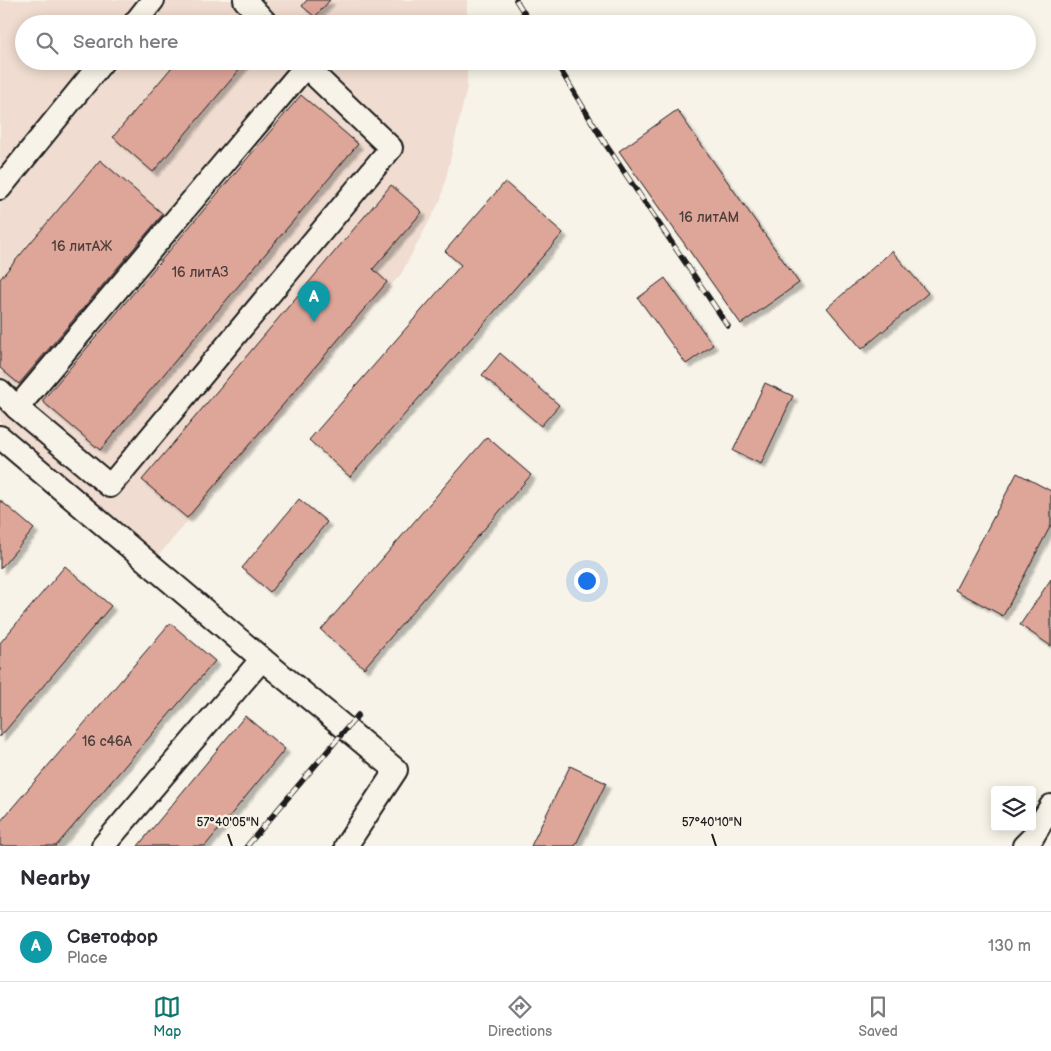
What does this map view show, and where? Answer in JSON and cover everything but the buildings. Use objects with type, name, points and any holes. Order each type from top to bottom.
[{"type":"lane","points":[[141,15],[153,0]]},
{"type":"lane","points":[[245,0],[259,15]]},
{"type":"lane","points":[[0,188],[96,70]]},
{"type":"lane","points":[[18,408],[298,70]]},
{"type":"lane","points":[[0,391],[110,486],[391,148],[309,70]]},
{"type":"lane","points":[[0,437],[396,770],[346,846]]},
{"type":"lane","points":[[103,846],[262,659]]},
{"type":"lane","points":[[1024,846],[1032,838],[1051,806]]},
{"type":"shaded area","points":[[0,0],[467,0],[467,15],[15,15],[15,70],[467,70],[467,87],[441,199],[401,274],[157,557],[0,422]]},
{"type":"railway","points":[[516,0],[525,15]]},
{"type":"railway","points":[[560,70],[606,145],[728,326]]},
{"type":"railway","points":[[247,846],[358,715]]},
{"type":"place","name":"Светофор","points":[[314,322]]}]
